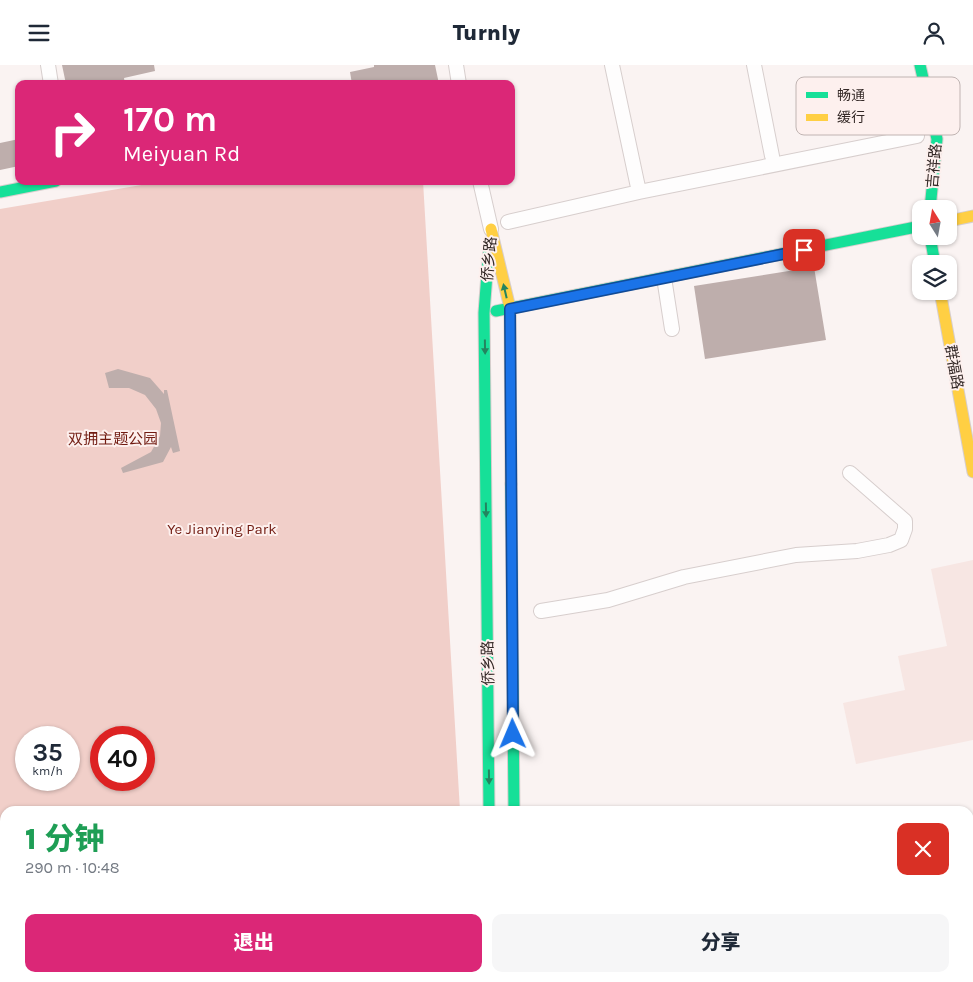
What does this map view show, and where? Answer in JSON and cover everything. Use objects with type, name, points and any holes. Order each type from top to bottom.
[{"type":"street","points":[[48,65],[50,80]]},
{"type":"street","points":[[456,65],[459,80]]},
{"type":"street","points":[[612,65],[639,192]]},
{"type":"street","points":[[754,65],[772,155]]},
{"type":"street","name":"吉祥路","points":[[931,200],[936,135]]},
{"type":"street","points":[[508,222],[639,192],[917,136]]},
{"type":"street","points":[[0,192],[36,185]]},
{"type":"street","points":[[481,185],[491,229]]},
{"type":"street","points":[[958,219],[973,216]]},
{"type":"street","points":[[484,313],[912,228]]},
{"type":"street","name":"侨乡路","points":[[491,229],[510,309],[514,806]]},
{"type":"street","name":"侨乡路","points":[[489,806],[484,313],[491,229]]},
{"type":"street","points":[[665,284],[672,329]]},
{"type":"street","name":"群福路","points":[[942,300],[973,472]]},
{"type":"street","points":[[541,611],[608,600],[693,575],[796,555],[857,551],[889,545],[901,540],[905,529],[905,521],[850,473]]},
{"type":"shaded area","points":[[973,560],[973,740],[856,764],[843,703],[905,690],[898,656],[947,646],[931,569]]},
{"type":"green space","name":"Ye Jianying Park","points":[[141,185],[423,185],[460,806],[0,806],[0,209]]},
{"type":"building","points":[[62,65],[154,65],[155,71],[124,78],[124,80],[65,80]]},
{"type":"building","points":[[374,65],[435,65],[438,80],[351,80],[350,72],[374,67]]},
{"type":"building","points":[[15,140],[15,167],[0,170],[0,143]]},
{"type":"building","points":[[814,267],[826,340],[705,359],[694,286]]},
{"type":"building","points":[[118,369],[150,378],[164,394],[164,390],[167,390],[180,451],[173,453],[171,447],[163,462],[123,473],[121,468],[151,452],[160,436],[161,423],[156,409],[145,395],[129,388],[109,388],[105,373]]},
{"type":"traffic: fast","points":[[920,65],[923,77]]},
{"type":"traffic: fast","points":[[931,200],[936,135]]},
{"type":"traffic: fast","points":[[0,192],[36,185]]},
{"type":"traffic: fast","points":[[496,311],[912,228]]},
{"type":"traffic: fast","points":[[932,245],[933,255]]},
{"type":"traffic: fast","points":[[489,248],[484,313],[489,806]]},
{"type":"traffic: fast","points":[[511,484],[514,806]]},
{"type":"traffic: slow","points":[[958,219],[973,216]]},
{"type":"traffic: slow","points":[[491,229],[510,308],[511,484]]},
{"type":"traffic: slow","points":[[942,300],[973,472]]},
{"type":"route","points":[[513,734],[510,309],[804,250]]},
{"type":"park label","name":"双拥主题公园","points":[[113,439]]}]
